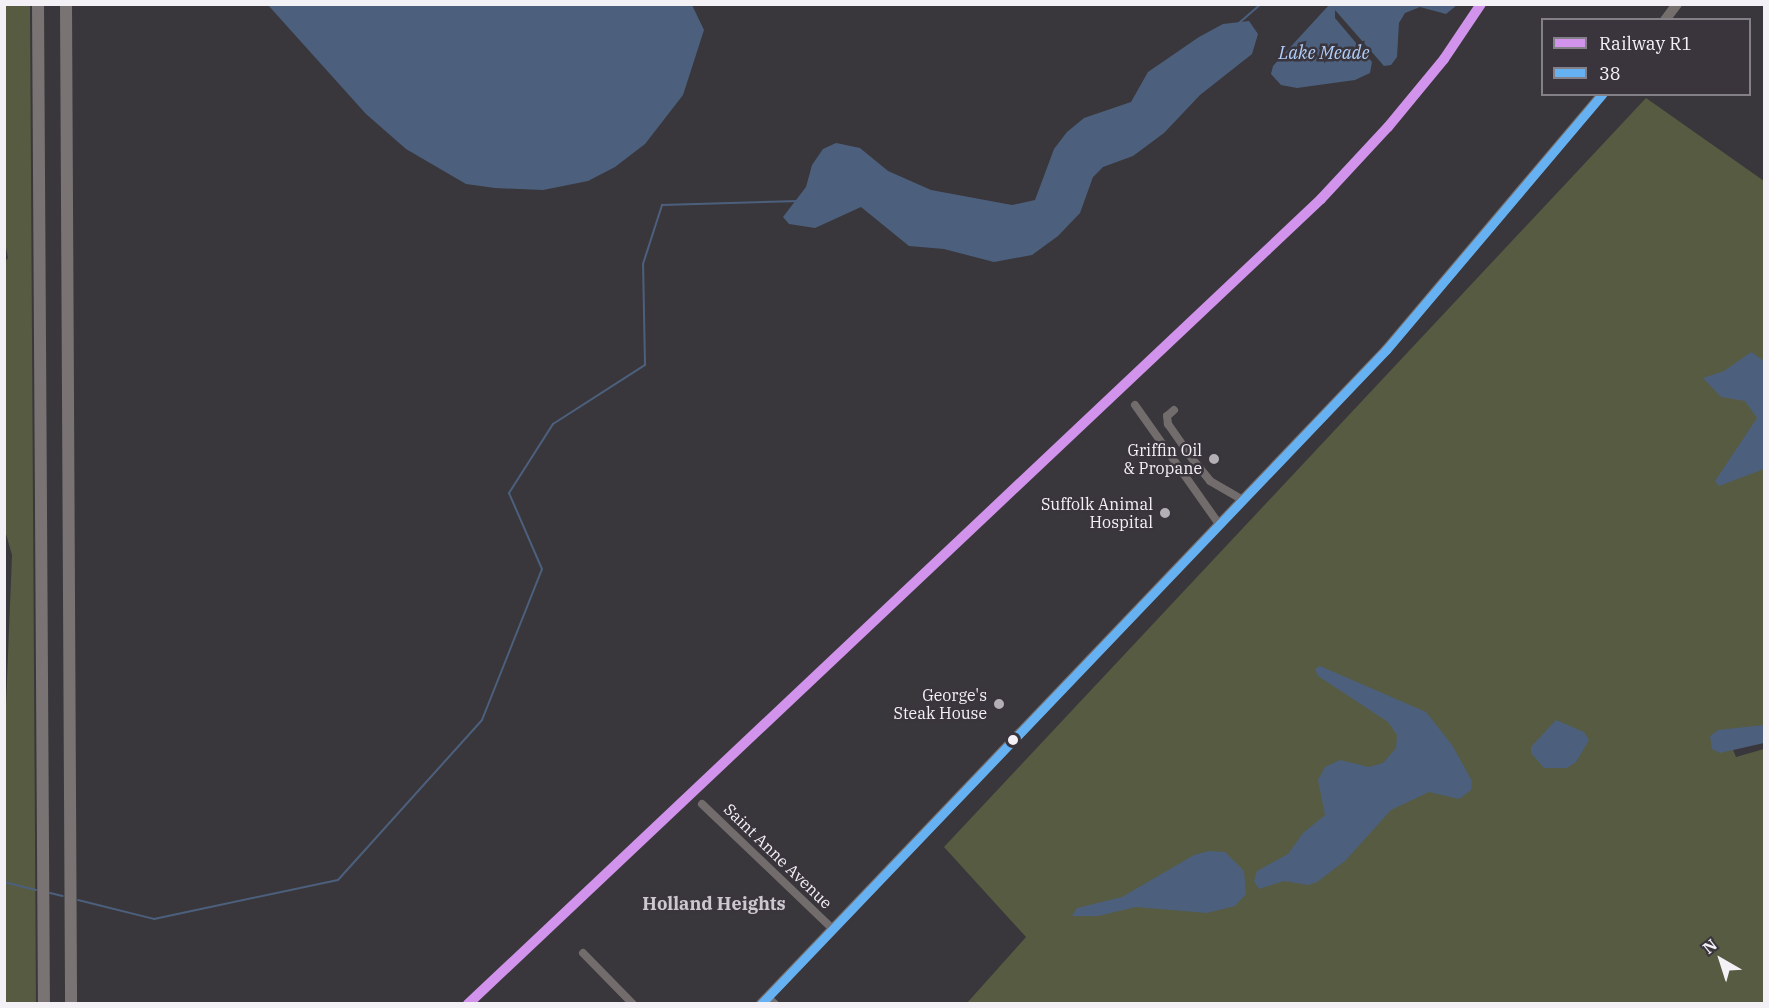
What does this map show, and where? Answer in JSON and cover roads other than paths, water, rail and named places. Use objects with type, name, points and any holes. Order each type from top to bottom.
[{"type":"highway","points":[[38,4],[44,1004]]},
{"type":"highway","points":[[66,4],[71,1004]]},
{"type":"main road","points":[[1666,18],[1677,4]]},
{"type":"main road","points":[[768,1001],[833,929],[1419,314],[1600,96]]},
{"type":"street","points":[[1136,405],[1220,524]]},
{"type":"street","points":[[1174,410],[1167,417],[1168,424],[1190,456],[1210,481],[1243,500]]},
{"type":"street","name":"Saint Anne Avenue","points":[[702,804],[833,929]]},
{"type":"street","points":[[583,954],[633,1004]]},
{"type":"water","points":[[268,5],[692,5],[704,30],[683,95],[645,144],[615,167],[588,181],[543,190],[495,188],[466,184],[406,149],[366,114]]},
{"type":"water","name":"Lake Meade","points":[[1329,5],[1457,5],[1446,14],[1420,7],[1405,13],[1399,23],[1397,57],[1391,65],[1384,66],[1335,10],[1335,18],[1372,62],[1370,73],[1355,80],[1297,88],[1281,85],[1271,74],[1273,66]]},
{"type":"water","points":[[1249,21],[1258,34],[1252,54],[1200,95],[1164,133],[1133,156],[1103,167],[1093,177],[1080,213],[1058,236],[1032,255],[994,262],[944,249],[909,246],[861,207],[815,228],[789,224],[783,217],[806,187],[812,165],[823,149],[836,143],[860,148],[888,171],[931,190],[1012,205],[1035,200],[1054,149],[1067,132],[1084,118],[1131,102],[1148,72],[1199,37],[1223,24]]},
{"type":"water","points":[[1751,352],[1764,361],[1764,469],[1719,486],[1715,481],[1757,418],[1745,401],[1721,397],[1703,378],[1724,371]]},
{"type":"water","points":[[1320,666],[1426,712],[1452,745],[1472,781],[1471,790],[1459,799],[1429,792],[1391,810],[1345,861],[1317,882],[1308,885],[1284,881],[1259,889],[1254,881],[1257,871],[1288,854],[1303,833],[1325,815],[1318,780],[1325,767],[1340,760],[1369,767],[1383,763],[1396,748],[1397,735],[1388,722],[1318,676],[1315,669]]},
{"type":"water","points":[[1556,720],[1584,732],[1589,740],[1576,762],[1567,768],[1544,768],[1531,753],[1531,747]]},
{"type":"water","points":[[1764,725],[1764,743],[1720,753],[1712,749],[1710,736],[1718,730]]},
{"type":"water","points":[[1209,851],[1225,852],[1244,871],[1246,894],[1235,906],[1207,913],[1136,907],[1098,916],[1072,916],[1077,908],[1122,897],[1194,855]]},
{"type":"waterway","points":[[1239,23],[1261,4]]},
{"type":"waterway","points":[[78,900],[154,919],[338,880],[482,720],[542,569],[509,493],[553,424],[645,365],[643,264],[662,205],[799,201]]},
{"type":"waterway","points":[[4,882],[36,890]]},
{"type":"waterway","points":[[50,893],[63,896]]},
{"type":"rail line","name":"R1","points":[[468,1004],[1321,199],[1388,127],[1444,59],[1481,4]]},
{"type":"place","name":"Griffin Oil & Propane","points":[[1214,459]]},
{"type":"place","name":"Suffolk Animal Hospital","points":[[1165,513]]},
{"type":"place","name":"George's Steak House","points":[[999,704]]},
{"type":"district","name":"Holland Heights","points":[[714,904]]}]
